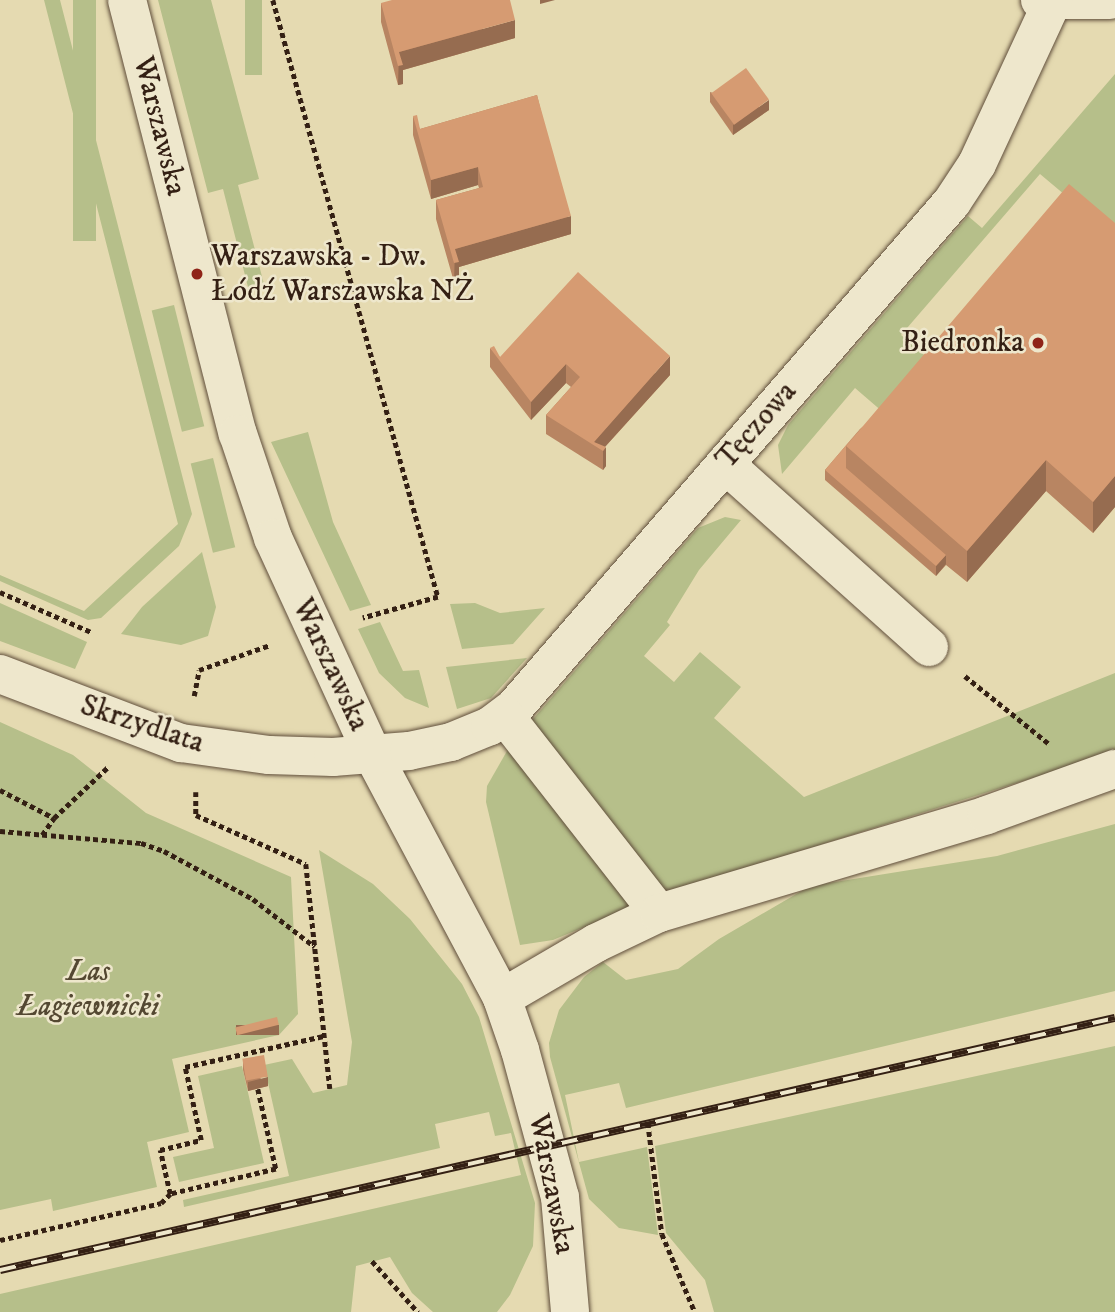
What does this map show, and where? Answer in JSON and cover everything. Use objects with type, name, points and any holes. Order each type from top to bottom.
[{"type":"street","name":"Warszawska","points":[[127,0],[243,450],[284,565],[373,755],[502,998],[560,1197],[570,1312]]},
{"type":"street","points":[[1048,1],[1110,0]]},
{"type":"street","name":"Tęczowa","points":[[373,755],[451,741],[505,716],[965,183],[1048,1]]},
{"type":"street","points":[[725,464],[929,647]]},
{"type":"street","name":"Skrzydlata","points":[[0,674],[181,743],[269,755],[373,755]]},
{"type":"street","points":[[505,716],[659,913]]},
{"type":"street","points":[[502,998],[596,943],[659,913],[987,815],[1103,773]]},
{"type":"path","points":[[274,0],[438,597],[354,621]]},
{"type":"path","points":[[0,592],[91,632]]},
{"type":"path","points":[[929,647],[1103,773]]},
{"type":"path","points":[[193,682],[199,670],[228,657]]},
{"type":"path","points":[[42,836],[54,818],[108,767]]},
{"type":"path","points":[[0,790],[54,818]]},
{"type":"path","points":[[196,795],[196,816],[306,864],[330,1089]]},
{"type":"path","points":[[0,831],[141,843],[164,851],[253,899],[315,947]]},
{"type":"path","points":[[170,1194],[160,1150],[201,1140],[185,1067],[324,1036]]},
{"type":"path","points":[[250,1053],[252,1060]]},
{"type":"path","points":[[0,1240],[161,1203],[170,1194],[276,1169],[258,1088]]},
{"type":"path","points":[[648,1123],[662,1234],[695,1312]]},
{"type":"path","points":[[372,1261],[418,1312]]},
{"type":"green space","points":[[44,0],[60,0],[192,514],[179,546],[101,618],[88,620],[0,581],[0,575],[84,611],[178,524]]},
{"type":"green space","points":[[73,0],[96,0],[96,241],[73,241]]},
{"type":"green space","points":[[158,0],[211,0],[259,179],[238,185],[265,288],[248,287],[223,189],[208,193]]},
{"type":"green space","points":[[245,0],[262,0],[262,75],[245,75]]},
{"type":"green space","points":[[1115,74],[1115,237],[1040,174],[901,335],[930,360],[884,413],[855,388],[782,474],[778,445],[788,425],[968,216],[982,228]]},
{"type":"green space","points":[[174,305],[204,426],[182,432],[152,311]]},
{"type":"green space","points":[[308,432],[333,522],[371,605],[350,611],[271,442]]},
{"type":"green space","points":[[213,458],[235,547],[213,553],[191,464]]},
{"type":"green space","points":[[725,517],[741,520],[699,570],[667,622],[670,625],[644,656],[674,682],[700,652],[741,687],[714,718],[804,797],[1115,673],[1115,752],[661,895],[528,725],[698,528]]},
{"type":"green space","points":[[202,552],[216,607],[208,636],[181,645],[121,634],[142,607]]},
{"type":"green space","points":[[0,603],[87,642],[75,669],[0,641]]},
{"type":"green space","points":[[475,603],[500,613],[545,608],[513,644],[462,649],[450,604]]},
{"type":"green space","points":[[380,622],[403,671],[419,670],[429,708],[405,698],[379,673],[358,629]]},
{"type":"green space","points":[[527,658],[491,698],[457,709],[446,667]]},
{"type":"green space","name":"Las Łagiewnicki","points":[[0,722],[73,755],[146,813],[291,877],[298,1014],[279,1035],[172,1059],[189,1132],[147,1142],[157,1187],[53,1211],[51,1199],[0,1210]]},
{"type":"green space","points":[[511,744],[637,905],[553,940],[520,945],[486,802],[487,786]]},
{"type":"green space","points":[[1115,824],[1115,991],[626,1108],[619,1083],[565,1095],[579,1162],[647,1147],[658,1235],[619,1228],[589,1199],[550,1057],[549,1043],[559,1010],[584,977],[603,962],[626,980],[678,969],[719,939],[810,886],[997,856]]},
{"type":"green space","points":[[319,850],[373,884],[410,919],[462,984],[479,1017],[535,1203],[533,1246],[510,1295],[497,1312],[433,1312],[412,1293],[390,1257],[356,1266],[351,1312],[0,1312],[0,1294],[521,1175],[511,1133],[495,1136],[489,1112],[435,1124],[440,1148],[184,1207],[183,1200],[289,1176],[264,1065],[292,1059],[313,1093],[347,1085],[352,1042]]},
{"type":"green space","points":[[1115,1046],[1115,1312],[714,1312],[705,1280],[666,1233],[655,1146]]},
{"type":"green space","points":[[242,1066],[264,1163],[179,1182],[173,1157],[214,1148],[198,1076]]},
{"type":"building","points":[[392,0],[510,0],[515,20],[399,52],[403,65],[398,66],[381,3]]},
{"type":"building","points":[[746,68],[769,100],[734,125],[711,93]]},
{"type":"building","points":[[537,95],[571,216],[455,249],[459,262],[454,263],[436,200],[483,187],[478,167],[431,180],[413,116],[417,115],[420,129]]},
{"type":"building","name":"Biedronka","points":[[1069,184],[1115,223],[1115,476],[1093,502],[1046,460],[967,551],[846,446]]},
{"type":"building","points":[[578,272],[670,356],[594,442],[606,447],[603,451],[546,415],[580,377],[566,364],[531,402],[490,348],[494,346],[500,357]]},
{"type":"building","points":[[859,430],[846,446],[846,468],[946,555],[936,566],[825,470]]},
{"type":"building","points":[[277,1017],[279,1025],[237,1035],[235,1027]]},
{"type":"building","points":[[264,1055],[268,1077],[246,1080],[242,1059]]},
{"type":"railway","points":[[0,1270],[1115,1018]]},
{"type":"place","name":"Warszawska - Dw. Łódź Warszawska NŻ","points":[[197,274]]},
{"type":"place","name":"Biedronka","points":[[1038,343]]}]
